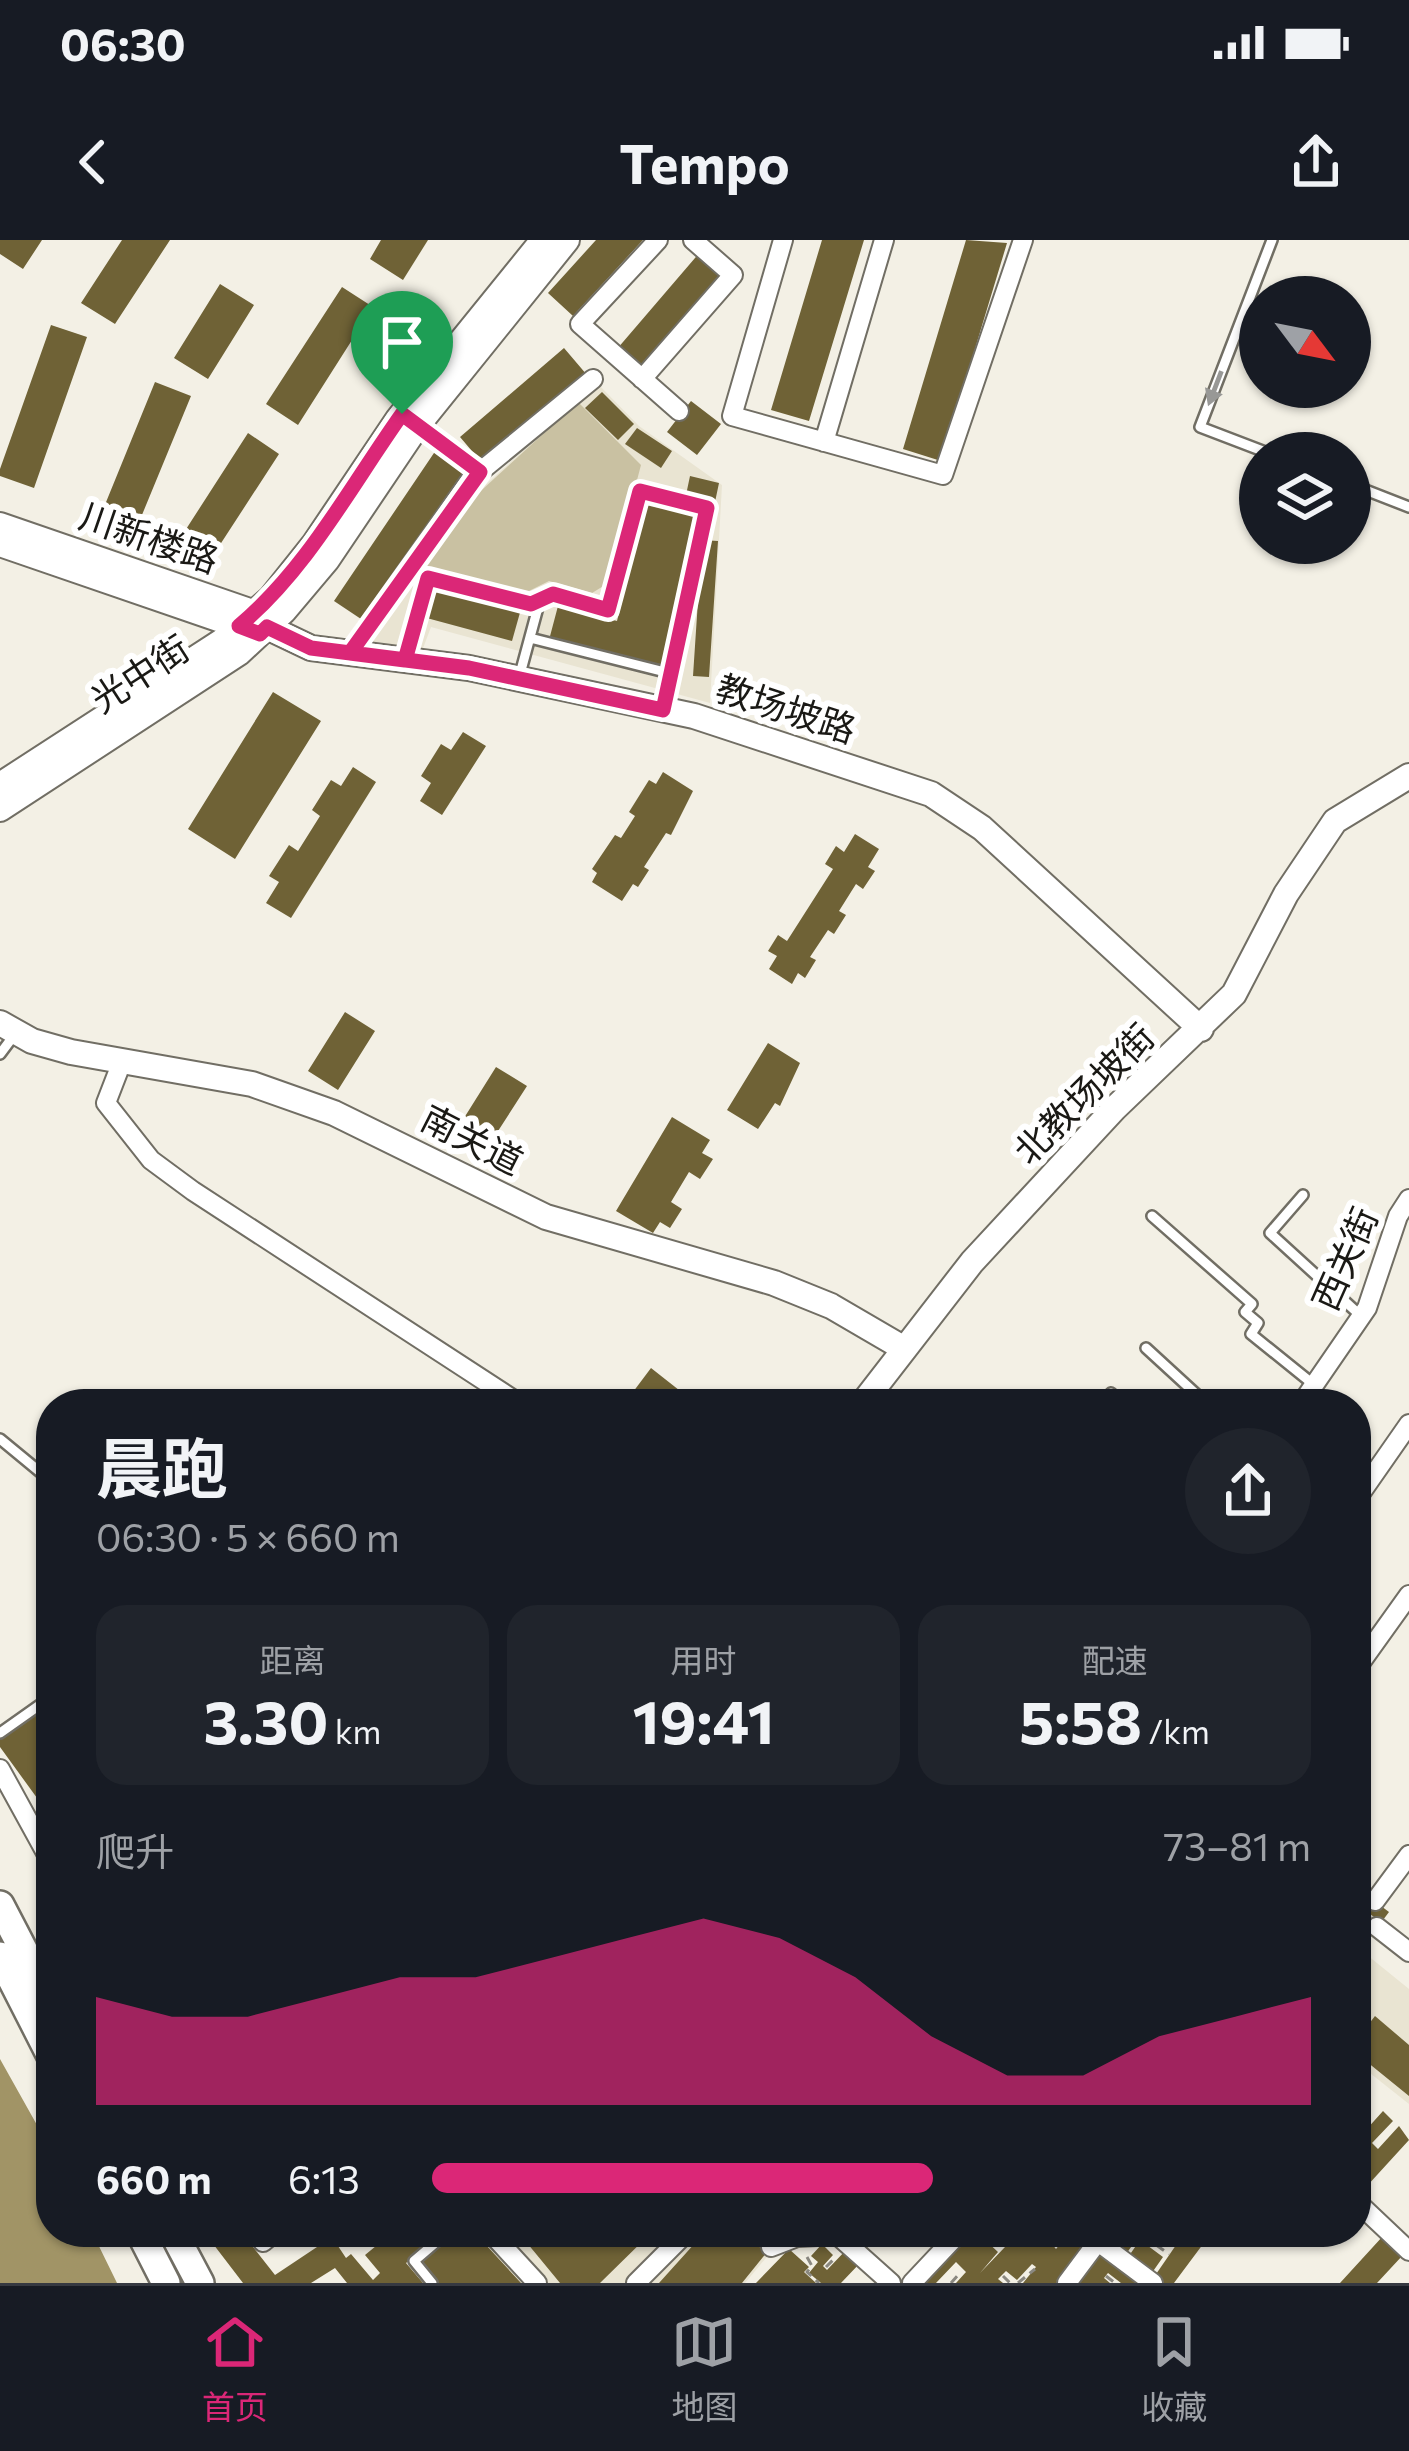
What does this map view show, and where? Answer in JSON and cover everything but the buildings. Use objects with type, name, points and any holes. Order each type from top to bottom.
[{"type":"main road","points":[[0,1905],[36,1949]]},
{"type":"main road","points":[[0,1956],[36,2027]]},
{"type":"main road","points":[[148,2247],[166,2283]]},
{"type":"main road","points":[[181,2247],[200,2283]]},
{"type":"street","name":"光中街","points":[[0,809],[238,653],[259,624],[327,560],[410,419],[543,240]]},
{"type":"street","name":"光中街","points":[[410,419],[567,240]]},
{"type":"street","points":[[658,240],[580,324],[680,411]]},
{"type":"street","points":[[642,379],[733,275],[693,240]]},
{"type":"street","points":[[783,240],[732,416],[943,475],[1023,240]]},
{"type":"street","points":[[824,442],[884,240]]},
{"type":"street","points":[[350,653],[480,472],[593,379]]},
{"type":"street","points":[[410,419],[480,472]]},
{"type":"street","name":"川新楼路","points":[[0,525],[259,624]]},
{"type":"street","name":"川新楼路","points":[[0,544],[259,624]]},
{"type":"street","name":"光中街","points":[[0,785],[259,624]]},
{"type":"street","name":"教场坡路","points":[[259,624],[311,648],[519,679],[663,710],[932,794],[982,828],[1201,1030]]},
{"type":"street","name":"北教场坡街","points":[[873,1389],[987,1245],[1114,1109],[1234,994],[1286,894],[1335,821],[1409,776]]},
{"type":"street","name":"南关道","points":[[8,1028],[71,1052],[252,1084],[334,1113],[546,1217],[774,1282],[831,1306],[903,1348]]},
{"type":"street","points":[[123,1059],[106,1103],[151,1160],[333,1286],[496,1389]]},
{"type":"street","name":"西关街","points":[[1311,1389],[1361,1316],[1398,1216],[1409,1199]]},
{"type":"street","points":[[1371,1478],[1409,1424]]},
{"type":"street","points":[[1371,1648],[1409,1595]]},
{"type":"street","points":[[0,1769],[36,1835]]},
{"type":"street","points":[[1375,1901],[1409,1855]]},
{"type":"street","points":[[1377,1928],[1409,1952]]},
{"type":"street","points":[[1371,2215],[1409,2251]]},
{"type":"street","points":[[504,2247],[537,2283]]},
{"type":"street","points":[[636,2283],[672,2247]]},
{"type":"street","points":[[851,2247],[891,2283]]},
{"type":"street","points":[[913,2283],[946,2247]]},
{"type":"street","points":[[1066,2283],[1093,2247]]},
{"type":"street","points":[[1112,2247],[1153,2283]]},
{"type":"lane","points":[[1239,442],[1200,427],[1272,240]]},
{"type":"lane","points":[[405,660],[428,578],[531,604],[553,594],[608,610],[640,491],[707,508],[663,710]]},
{"type":"lane","points":[[1371,492],[1409,507]]},
{"type":"lane","points":[[519,679],[540,600]]},
{"type":"lane","points":[[530,638],[669,673]]},
{"type":"lane","points":[[0,1054],[8,1028]]},
{"type":"lane","points":[[1304,1195],[1270,1233],[1361,1316]]},
{"type":"lane","points":[[1152,1216],[1252,1304],[1245,1312],[1258,1323],[1251,1334],[1314,1384]]},
{"type":"lane","points":[[1146,1348],[1191,1389]]},
{"type":"lane","points":[[0,1439],[36,1469]]},
{"type":"lane","points":[[0,1733],[36,1708]]},
{"type":"lane","points":[[430,2247],[414,2261],[432,2283]]},
{"type":"path","points":[[802,2247],[812,2266],[807,2272],[818,2283]]},
{"type":"path","points":[[1127,2256],[1133,2247]]},
{"type":"path","points":[[1159,2247],[1169,2254]]},
{"type":"path","points":[[1018,2283],[1035,2269]]},
{"type":"path","points":[[951,2283],[960,2273]]},
{"type":"path","points":[[1004,2276],[1010,2283]]},
{"type":"path","points":[[1106,2276],[1115,2283]]},
{"type":"shaded area","points":[[597,383],[639,426],[722,485],[710,703],[431,627],[422,651],[370,643],[470,499]]},
{"type":"shaded area","points":[[578,402],[641,465],[610,582],[592,593],[549,581],[527,592],[426,566],[472,499]]},
{"type":"shaded area","points":[[1371,1958],[1409,1989],[1409,2104],[1371,2074]]},
{"type":"shaded area","points":[[0,2059],[36,2123],[36,2247],[99,2247],[117,2283],[0,2283]]},
{"type":"shaded area","points":[[438,2247],[765,2247],[771,2252],[745,2283],[447,2283],[424,2262]]},
{"type":"tunnel","points":[[1371,1906],[1375,1901]]},
{"type":"route","points":[[402,414],[314,544],[271,598],[239,626],[260,634],[267,627],[311,648],[469,668],[663,710],[707,508],[640,491],[608,610],[553,594],[531,604],[428,578],[405,660],[350,653],[471,479],[480,472],[402,414]]}]
